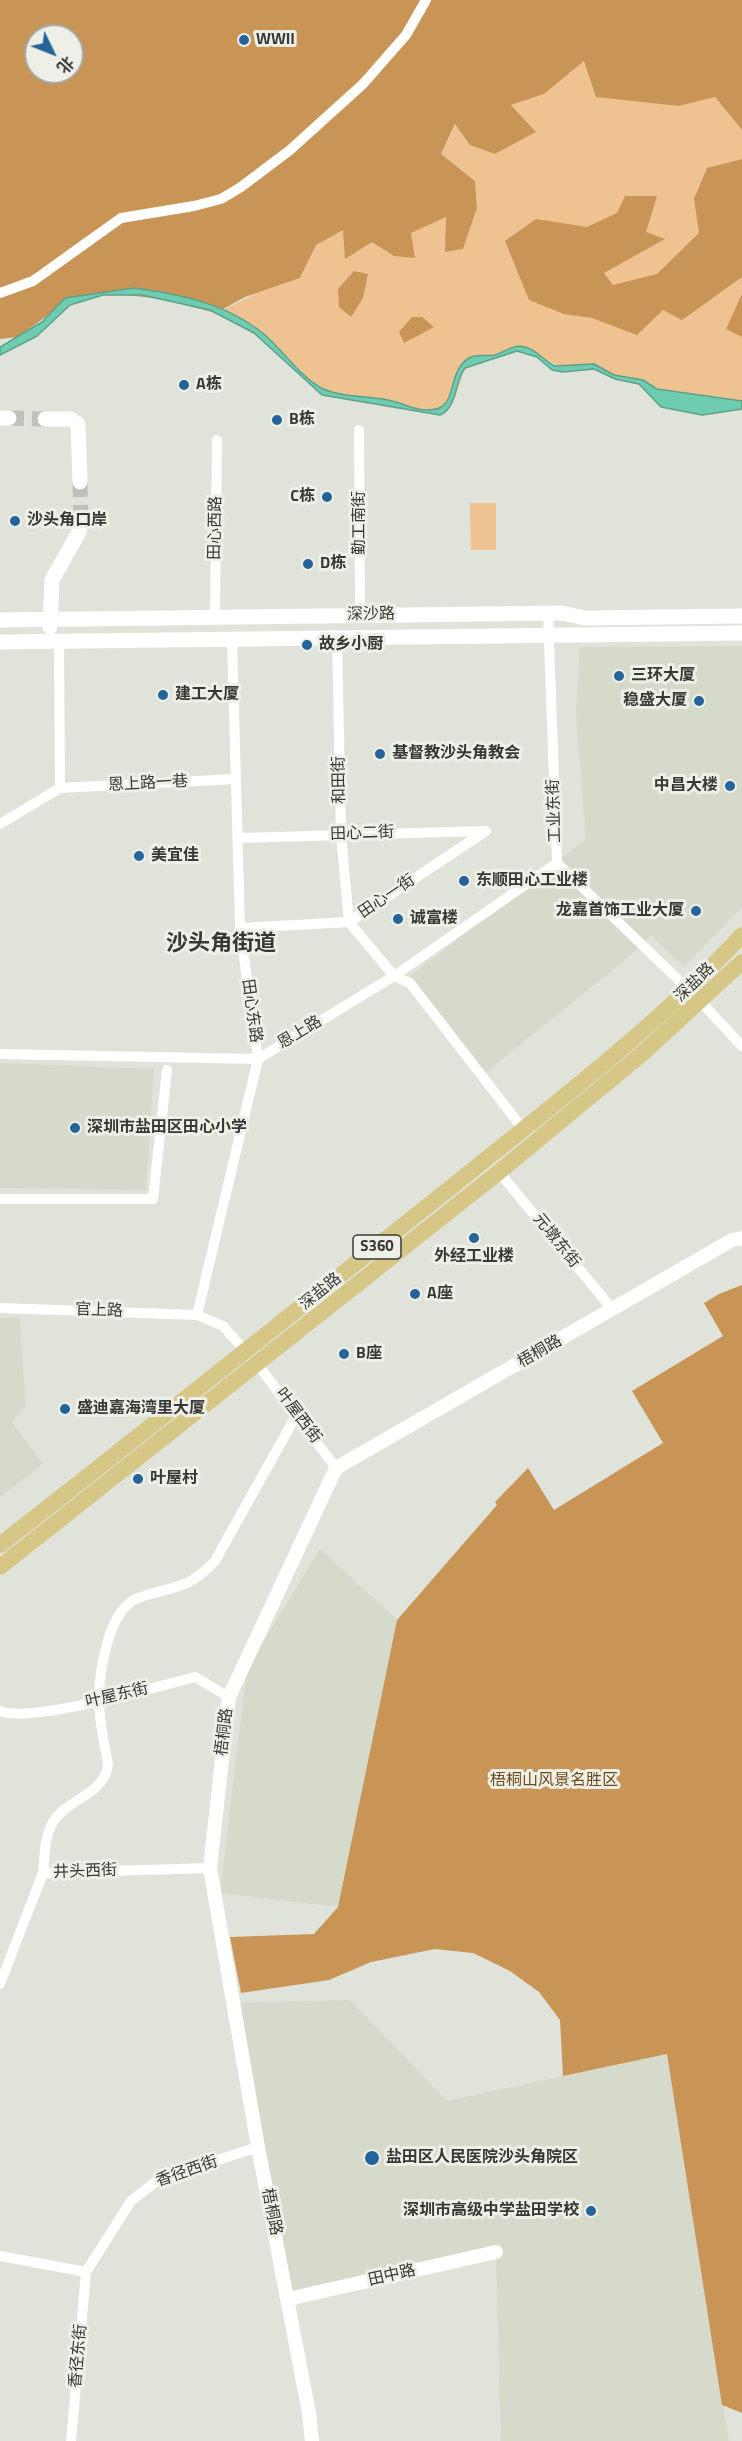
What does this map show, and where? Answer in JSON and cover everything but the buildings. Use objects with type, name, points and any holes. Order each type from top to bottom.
[{"type":"main road","points":[[45,418],[71,419],[78,424],[80,482]]},
{"type":"main road","points":[[59,641],[52,633],[50,619],[52,580],[79,532],[81,523]]},
{"type":"main road","name":"深沙路","points":[[0,620],[548,613],[562,613],[585,618],[742,616]]},
{"type":"main road","name":"深沙路","points":[[0,642],[742,633]]},
{"type":"main road","name":"深盐路","points":[[0,1545],[246,1352],[523,1129],[688,990],[742,935]]},
{"type":"main road","name":"深盐路","points":[[0,1567],[499,1172],[701,1002],[742,962]]},
{"type":"main road","points":[[488,1157],[499,1172]]},
{"type":"street","points":[[0,293],[33,281],[122,218],[221,199],[241,187],[290,150],[363,84],[406,36],[426,0]]},
{"type":"street","name":"勤工南街","points":[[359,430],[360,615]]},
{"type":"street","name":"田心西路","points":[[214,617],[217,440]]},
{"type":"street","name":"工业东街","points":[[548,613],[557,863],[688,990]]},
{"type":"street","name":"和田街","points":[[337,637],[341,835],[349,922]]},
{"type":"street","name":"田心东路","points":[[197,1315],[258,1059],[240,928],[232,639]]},
{"type":"street","points":[[59,641],[60,788]]},
{"type":"street","name":"恩上路一巷","points":[[0,824],[60,788],[236,779]]},
{"type":"street","name":"田心二街","points":[[238,838],[486,831]]},
{"type":"street","name":"田心一街","points":[[240,928],[349,922],[486,831]]},
{"type":"street","name":"恩上路","points":[[258,1059],[394,976],[557,863]]},
{"type":"street","points":[[349,922],[394,976],[410,983],[523,1129]]},
{"type":"street","points":[[701,1002],[742,1046]]},
{"type":"street","points":[[0,1054],[258,1059]]},
{"type":"street","points":[[0,1198],[153,1199],[167,1070]]},
{"type":"street","name":"元墩东街","points":[[499,1172],[613,1310]]},
{"type":"street","name":"梧桐路","points":[[312,2441],[309,2413],[258,2147],[210,1868],[229,1697],[336,1468],[732,1240],[742,1238]]},
{"type":"street","name":"官上路","points":[[0,1308],[197,1315]]},
{"type":"street","points":[[197,1315],[223,1326],[246,1352]]},
{"type":"street","name":"叶屋西街","points":[[258,1365],[336,1468]]},
{"type":"street","points":[[43,1873],[47,1834],[54,1820],[64,1808],[100,1785],[107,1775],[108,1766],[99,1701],[109,1634],[115,1618],[136,1598],[181,1587],[200,1578],[215,1562],[297,1414]]},
{"type":"street","name":"叶屋东街","points":[[0,1711],[18,1715],[99,1701],[195,1677],[229,1697]]},
{"type":"street","name":"井头西街","points":[[0,1984],[43,1873],[210,1868]]},
{"type":"street","name":"香径西街","points":[[86,2272],[131,2201],[148,2185],[159,2179],[258,2147]]},
{"type":"street","name":"田中路","points":[[288,2299],[496,2252]]},
{"type":"street","points":[[0,2256],[86,2272]]},
{"type":"street","name":"香径东街","points":[[71,2441],[86,2272]]},
{"type":"shaded area","points":[[584,61],[679,106],[715,97],[742,130],[742,410],[694,414],[661,407],[650,383],[614,375],[593,364],[564,368],[518,347],[465,368],[455,398],[445,412],[322,395],[288,359],[219,312],[257,293],[300,278],[316,245],[346,226],[414,255],[411,233],[448,214],[445,252],[463,249],[477,208],[475,181],[441,154],[456,124],[470,144],[495,154],[536,132],[511,105]]},
{"type":"shaded area","points":[[134,288],[186,297],[235,315],[265,335],[313,383],[337,393],[388,400],[418,409],[432,410],[442,407],[447,401],[456,374],[469,358],[495,355],[521,346],[555,366],[594,364],[614,375],[643,380],[657,389],[742,401],[742,409],[702,415],[661,407],[639,384],[615,379],[594,369],[562,372],[552,370],[537,357],[517,351],[465,368],[450,406],[440,415],[322,395],[254,333],[210,310],[142,295],[103,295],[70,305],[37,336],[0,355],[0,347],[42,322],[65,298]]},
{"type":"shaded area","points":[[470,503],[496,503],[496,550],[471,550]]},
{"type":"shaded area","points":[[742,646],[742,907],[684,967],[651,935],[637,950],[484,1074],[409,977],[586,839],[576,715],[580,647]]},
{"type":"shaded area","name":"深圳市盐田区田心小学","points":[[0,1063],[154,1069],[146,1190],[0,1188]]},
{"type":"shaded area","points":[[19,1317],[26,1406],[12,1422],[43,1464],[0,1497],[0,1318]]},
{"type":"shaded area","points":[[320,1549],[397,1620],[338,1907],[220,1893],[247,1668]]},
{"type":"shaded area","points":[[350,2000],[447,2101],[667,2054],[729,2441],[501,2441],[496,2253],[288,2299],[233,2003]]},
{"type":"green space","points":[[0,0],[742,0],[742,130],[715,97],[679,106],[596,97],[584,61],[544,94],[511,105],[536,132],[495,154],[470,145],[455,124],[441,154],[475,181],[477,208],[463,249],[445,252],[446,217],[411,233],[415,258],[394,256],[372,242],[345,259],[343,230],[316,245],[300,278],[245,297],[216,313],[162,299],[107,293],[63,304],[18,337],[0,339]]},
{"type":"green space","points":[[742,159],[742,277],[682,320],[663,310],[637,335],[592,318],[564,314],[529,300],[505,241],[536,219],[587,227],[617,213],[625,196],[657,196],[646,232],[665,239],[604,273],[613,285],[657,274],[699,233],[694,199],[707,168]]},
{"type":"green space","points":[[354,271],[368,274],[363,298],[351,317],[339,307],[338,289]]},
{"type":"green space","points":[[742,294],[742,337],[726,329]]},
{"type":"green space","points":[[412,317],[422,317],[434,327],[404,343],[399,332]]},
{"type":"green space","name":"梧桐山风景名胜区","points":[[742,1285],[742,2413],[722,2405],[667,2054],[563,2076],[560,2020],[539,1992],[510,1971],[473,1953],[435,1949],[371,1962],[329,1980],[241,1993],[230,1937],[314,1934],[338,1907],[397,1620],[497,1505],[495,1502],[528,1468],[554,1510],[663,1443],[632,1391],[723,1336],[704,1303]]},
{"type":"tunnel","points":[[9,418],[45,419]]},
{"type":"tunnel","points":[[80,482],[81,523]]},
{"type":"place","name":"WWII","points":[[244,40]]},
{"type":"place","name":"A栋","points":[[184,385]]},
{"type":"place","name":"B栋","points":[[277,420]]},
{"type":"place","name":"C栋","points":[[327,497]]},
{"type":"place","name":"沙头角口岸","points":[[15,521]]},
{"type":"place","name":"D栋","points":[[308,564]]},
{"type":"place","name":"故乡小厨","points":[[307,645]]},
{"type":"place","name":"三环大厦","points":[[619,676]]},
{"type":"place","name":"建工大厦","points":[[163,695]]},
{"type":"place","name":"稳盛大厦","points":[[699,701]]},
{"type":"place","name":"基督教沙头角教会","points":[[380,754]]},
{"type":"place","name":"中昌大楼","points":[[730,786]]},
{"type":"place","name":"美宜佳","points":[[139,856]]},
{"type":"place","name":"东顺田心工业楼","points":[[464,881]]},
{"type":"place","name":"龙嘉首饰工业大厦","points":[[696,911]]},
{"type":"place","name":"诚富楼","points":[[398,919]]},
{"type":"place","name":"深圳市盐田区田心小学","points":[[75,1128]]},
{"type":"place","name":"外经工业楼","points":[[474,1238]]},
{"type":"place","name":"A座","points":[[415,1294]]},
{"type":"place","name":"B座","points":[[344,1354]]},
{"type":"place","name":"盛迪嘉海湾里大厦","points":[[65,1409]]},
{"type":"place","name":"叶屋村","points":[[138,1479]]},
{"type":"place","name":"盐田区人民医院沙头角院区","points":[[372,2158]]},
{"type":"place","name":"深圳市高级中学盐田学校","points":[[591,2211]]},
{"type":"district","name":"沙头角街道","points":[[221,945]]}]
